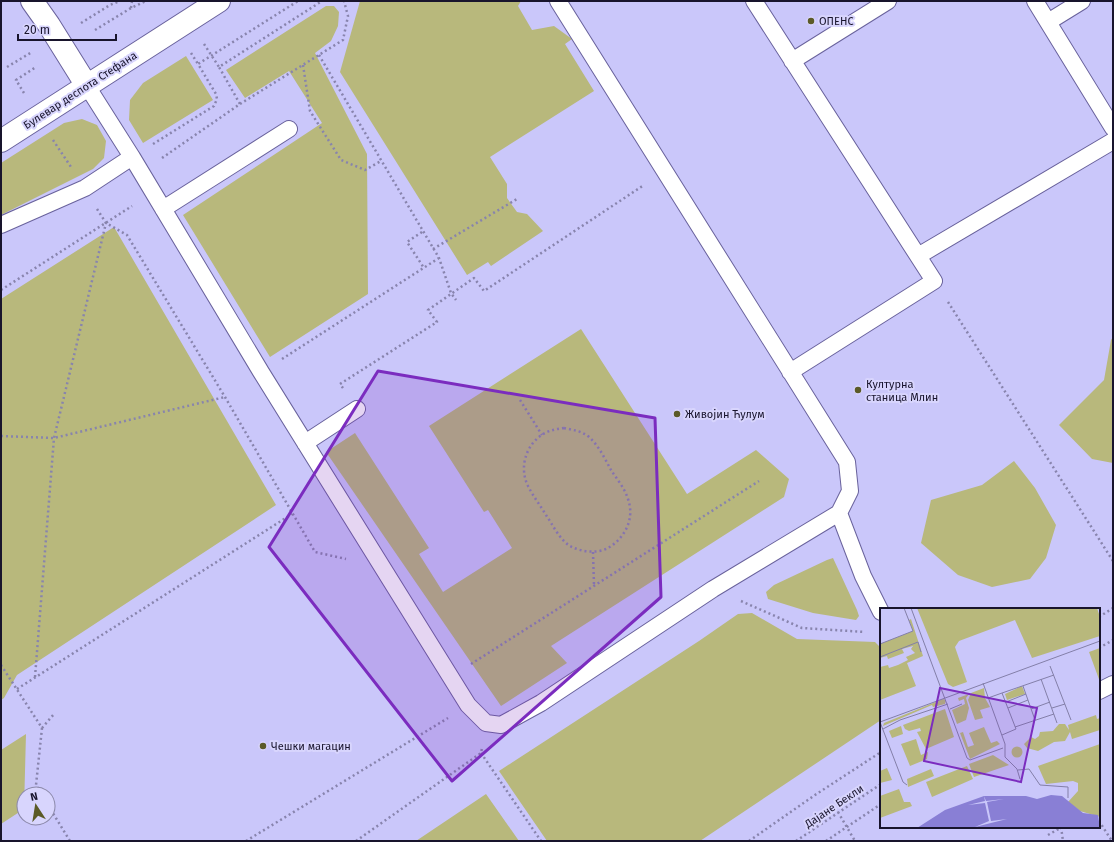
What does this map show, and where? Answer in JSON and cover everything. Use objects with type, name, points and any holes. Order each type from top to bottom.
[{"type":"street","points":[[32,1],[50,26],[87,86]]},
{"type":"street","name":"Булевар деспота Стефана","points":[[1,141],[219,1]]},
{"type":"lane","points":[[87,86],[132,156],[261,372],[468,705],[486,723],[501,725],[541,703],[713,589],[839,512],[850,491],[846,462],[558,1]]},
{"type":"lane","points":[[755,1],[792,61],[934,280],[790,372]]},
{"type":"lane","points":[[792,61],[888,1]]},
{"type":"lane","points":[[1035,1],[1113,128]]},
{"type":"lane","points":[[1048,22],[1082,1]]},
{"type":"lane","points":[[163,209],[289,129]]},
{"type":"lane","points":[[918,256],[1113,141]]},
{"type":"lane","points":[[1,225],[85,188],[132,156]]},
{"type":"lane","points":[[305,443],[357,409]]},
{"type":"lane","points":[[839,512],[863,576],[880,610]]},
{"type":"lane","points":[[1100,690],[1113,684]]},
{"type":"path","points":[[131,8],[132,1]]},
{"type":"path","points":[[95,30],[131,8],[146,1]]},
{"type":"path","points":[[132,156],[214,106],[217,99],[216,94],[198,64],[298,1]]},
{"type":"path","points":[[218,67],[322,1]]},
{"type":"path","points":[[161,158],[240,104],[343,40],[348,16],[344,1]]},
{"type":"path","points":[[204,44],[240,104]]},
{"type":"path","points":[[319,55],[422,232],[439,258],[451,293],[456,300]]},
{"type":"path","points":[[303,65],[310,111],[340,160],[365,170],[381,161]]},
{"type":"path","points":[[36,67],[16,80],[38,117],[106,222],[127,235],[225,397],[315,552],[347,559]]},
{"type":"path","points":[[357,409],[340,384],[437,322],[428,310],[474,278],[484,291],[635,191]]},
{"type":"path","points":[[433,250],[517,199]]},
{"type":"path","points":[[1,290],[136,203]]},
{"type":"path","points":[[35,677],[54,438],[106,222]]},
{"type":"path","points":[[422,232],[407,242],[424,268]]},
{"type":"path","points":[[261,372],[439,258]]},
{"type":"path","points":[[934,280],[1113,561]]},
{"type":"path","points":[[1,436],[54,438],[225,397]]},
{"type":"path","points":[[520,400],[542,435]]},
{"type":"path","points":[[564,428],[578,431],[589,438],[598,448],[628,499],[630,511],[629,523],[624,534],[615,543],[605,549],[593,552],[570,546],[561,538],[528,486],[524,473],[524,460],[530,447],[539,437],[551,430],[564,428]]},
{"type":"path","points":[[450,677],[759,481]]},
{"type":"path","points":[[17,689],[292,514]]},
{"type":"path","points":[[593,552],[594,586]]},
{"type":"path","points":[[713,589],[802,628],[865,632]]},
{"type":"path","points":[[1100,616],[1113,608]]},
{"type":"path","points":[[1100,647],[1113,640]]},
{"type":"path","points":[[1,665],[42,728]]},
{"type":"path","points":[[246,841],[468,705]]},
{"type":"path","points":[[37,786],[42,728],[54,714]]},
{"type":"path","points":[[486,723],[481,753],[541,841]]},
{"type":"path","points":[[356,841],[481,753]]},
{"type":"path","points":[[749,841],[815,795],[880,753]]},
{"type":"path","name":"Дајане Бекли","points":[[796,841],[880,785]]},
{"type":"path","points":[[826,841],[880,805]]},
{"type":"path","points":[[838,812],[854,841]]},
{"type":"path","points":[[56,818],[70,841]]},
{"type":"path","points":[[1100,823],[1112,841]]},
{"type":"path","points":[[1048,834],[1060,828]]},
{"type":"path","points":[[1062,828],[1063,841]]},
{"type":"highlighted area","points":[[378,371],[655,418],[661,597],[452,781],[269,547]]},
{"type":"green space","points":[[360,1],[521,1],[518,6],[532,30],[554,26],[572,39],[565,44],[594,91],[490,157],[507,184],[507,198],[517,212],[527,214],[543,231],[491,266],[488,262],[467,275],[340,72]]},
{"type":"green space","points":[[326,6],[334,6],[339,12],[338,26],[331,41],[315,53],[367,154],[368,294],[270,357],[183,215],[322,123],[289,71],[245,98],[226,70]]},
{"type":"green space","points":[[186,56],[213,100],[143,143],[129,120],[130,100],[143,83]]},
{"type":"green space","points":[[82,119],[97,125],[106,141],[104,158],[93,169],[1,215],[1,163],[64,123]]},
{"type":"green space","points":[[114,227],[276,505],[17,675],[4,698],[1,700],[1,299]]},
{"type":"green space","points":[[581,329],[687,494],[756,450],[789,479],[784,497],[551,646],[567,663],[501,706],[326,452],[355,433],[429,548],[419,554],[443,592],[512,548],[488,510],[484,512],[429,426]]},
{"type":"green space","points":[[1113,337],[1113,463],[1092,459],[1059,425],[1104,380],[1111,340]]},
{"type":"green space","points":[[1014,461],[1035,488],[1056,525],[1046,558],[1030,579],[992,587],[958,575],[921,543],[931,500],[982,485]]},
{"type":"green space","points":[[833,558],[857,610],[859,616],[856,620],[813,613],[768,599],[766,592],[774,585]]},
{"type":"green space","points":[[752,613],[797,639],[875,642],[880,647],[880,721],[700,841],[547,841],[499,771],[738,614]]},
{"type":"green space","points":[[26,734],[25,786],[16,786],[16,814],[1,824],[1,750]]},
{"type":"green space","points":[[486,794],[519,841],[416,841]]},
{"type":"place","name":"ОПЕНС","points":[[811,21]]},
{"type":"place","name":"Културна станица Млин","points":[[858,390]]},
{"type":"place","name":"Живојин Ћулум","points":[[677,414]]},
{"type":"place","name":"Чешки магацин","points":[[263,746]]}]
